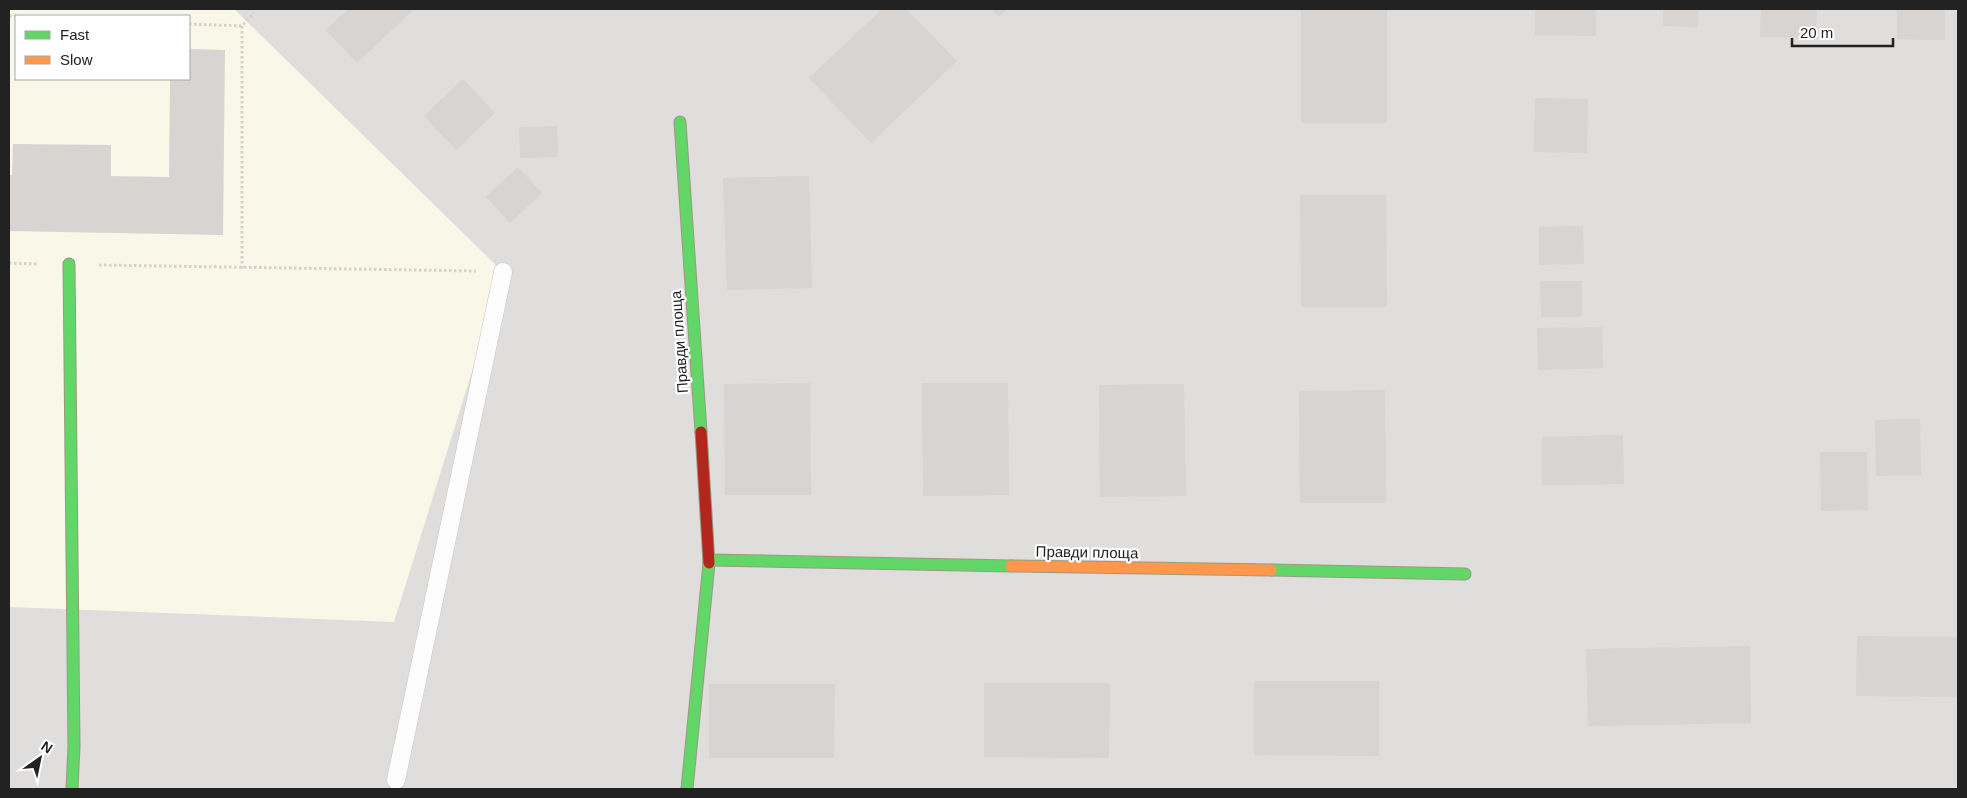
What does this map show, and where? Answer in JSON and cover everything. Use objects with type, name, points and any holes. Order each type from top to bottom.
[{"type":"street","name":"Правди площа","points":[[680,122],[709,560],[687,789]]},
{"type":"street","points":[[69,264],[72,789]]},
{"type":"street","name":"Правди площа","points":[[709,560],[1465,574]]},
{"type":"lane","points":[[396,780],[503,272]]},
{"type":"path","points":[[242,269],[242,26],[254,13]]},
{"type":"path","points":[[190,24],[242,26]]},
{"type":"path","points":[[9,263],[242,269],[503,272]]},
{"type":"shaded area","points":[[9,9],[1958,9],[1958,789],[9,789]]},
{"type":"shaded area","points":[[9,9],[234,9],[503,272],[394,622],[9,607]]},
{"type":"building","points":[[348,9],[410,9],[412,11],[357,63],[326,30]]},
{"type":"building","points":[[882,9],[906,9],[957,61],[871,143],[809,78]]},
{"type":"building","points":[[991,9],[1007,9],[999,17]]},
{"type":"building","points":[[1301,9],[1387,9],[1387,123],[1301,123]]},
{"type":"building","points":[[1535,9],[1596,9],[1596,36],[1535,35]]},
{"type":"building","points":[[1663,9],[1698,9],[1698,27],[1663,26]]},
{"type":"building","points":[[1761,9],[1817,9],[1816,38],[1760,37]]},
{"type":"building","points":[[1897,9],[1945,9],[1945,40],[1897,39]]},
{"type":"building","points":[[190,49],[225,50],[223,235],[9,231],[9,175],[12,175],[13,144],[111,145],[111,176],[169,177],[170,80],[190,80]]},
{"type":"building","points":[[463,79],[495,113],[456,150],[424,116]]},
{"type":"building","points":[[1535,98],[1588,99],[1587,153],[1534,152]]},
{"type":"building","points":[[557,126],[558,157],[520,158],[519,127]]},
{"type":"building","points":[[518,167],[542,193],[510,223],[486,197]]},
{"type":"building","points":[[809,176],[812,288],[727,290],[723,178]]},
{"type":"building","points":[[1300,195],[1386,195],[1387,307],[1301,307]]},
{"type":"building","points":[[1583,226],[1584,264],[1539,265],[1539,227]]},
{"type":"building","points":[[1540,281],[1582,281],[1582,317],[1541,317]]},
{"type":"building","points":[[1602,327],[1603,368],[1538,370],[1537,328]]},
{"type":"building","points":[[810,383],[811,495],[725,495],[724,384]]},
{"type":"building","points":[[922,383],[1008,383],[1009,495],[923,496]]},
{"type":"building","points":[[1184,384],[1186,496],[1100,497],[1099,385]]},
{"type":"building","points":[[1385,390],[1386,503],[1300,503],[1299,391]]},
{"type":"building","points":[[1920,419],[1921,475],[1876,476],[1875,420]]},
{"type":"building","points":[[1623,435],[1624,484],[1542,485],[1542,437]]},
{"type":"building","points":[[1820,452],[1867,452],[1868,510],[1821,511]]},
{"type":"building","points":[[1857,636],[1958,637],[1958,697],[1856,696]]},
{"type":"building","points":[[1750,646],[1751,723],[1588,726],[1586,649]]},
{"type":"building","points":[[1254,681],[1379,681],[1379,756],[1254,755]]},
{"type":"building","points":[[984,683],[1110,683],[1109,758],[984,757]]},
{"type":"building","points":[[709,684],[835,684],[834,758],[709,758]]},
{"type":"traffic: fast","points":[[680,122],[701,432]]},
{"type":"traffic: fast","points":[[69,264],[74,746],[72,789]]},
{"type":"traffic: fast","points":[[709,560],[1011,566]]},
{"type":"traffic: fast","points":[[687,789],[709,563]]},
{"type":"traffic: fast","points":[[1271,570],[1465,574]]},
{"type":"traffic: slow","points":[[1011,566],[1271,570]]},
{"type":"traffic: jam","points":[[701,432],[709,563]]}]
